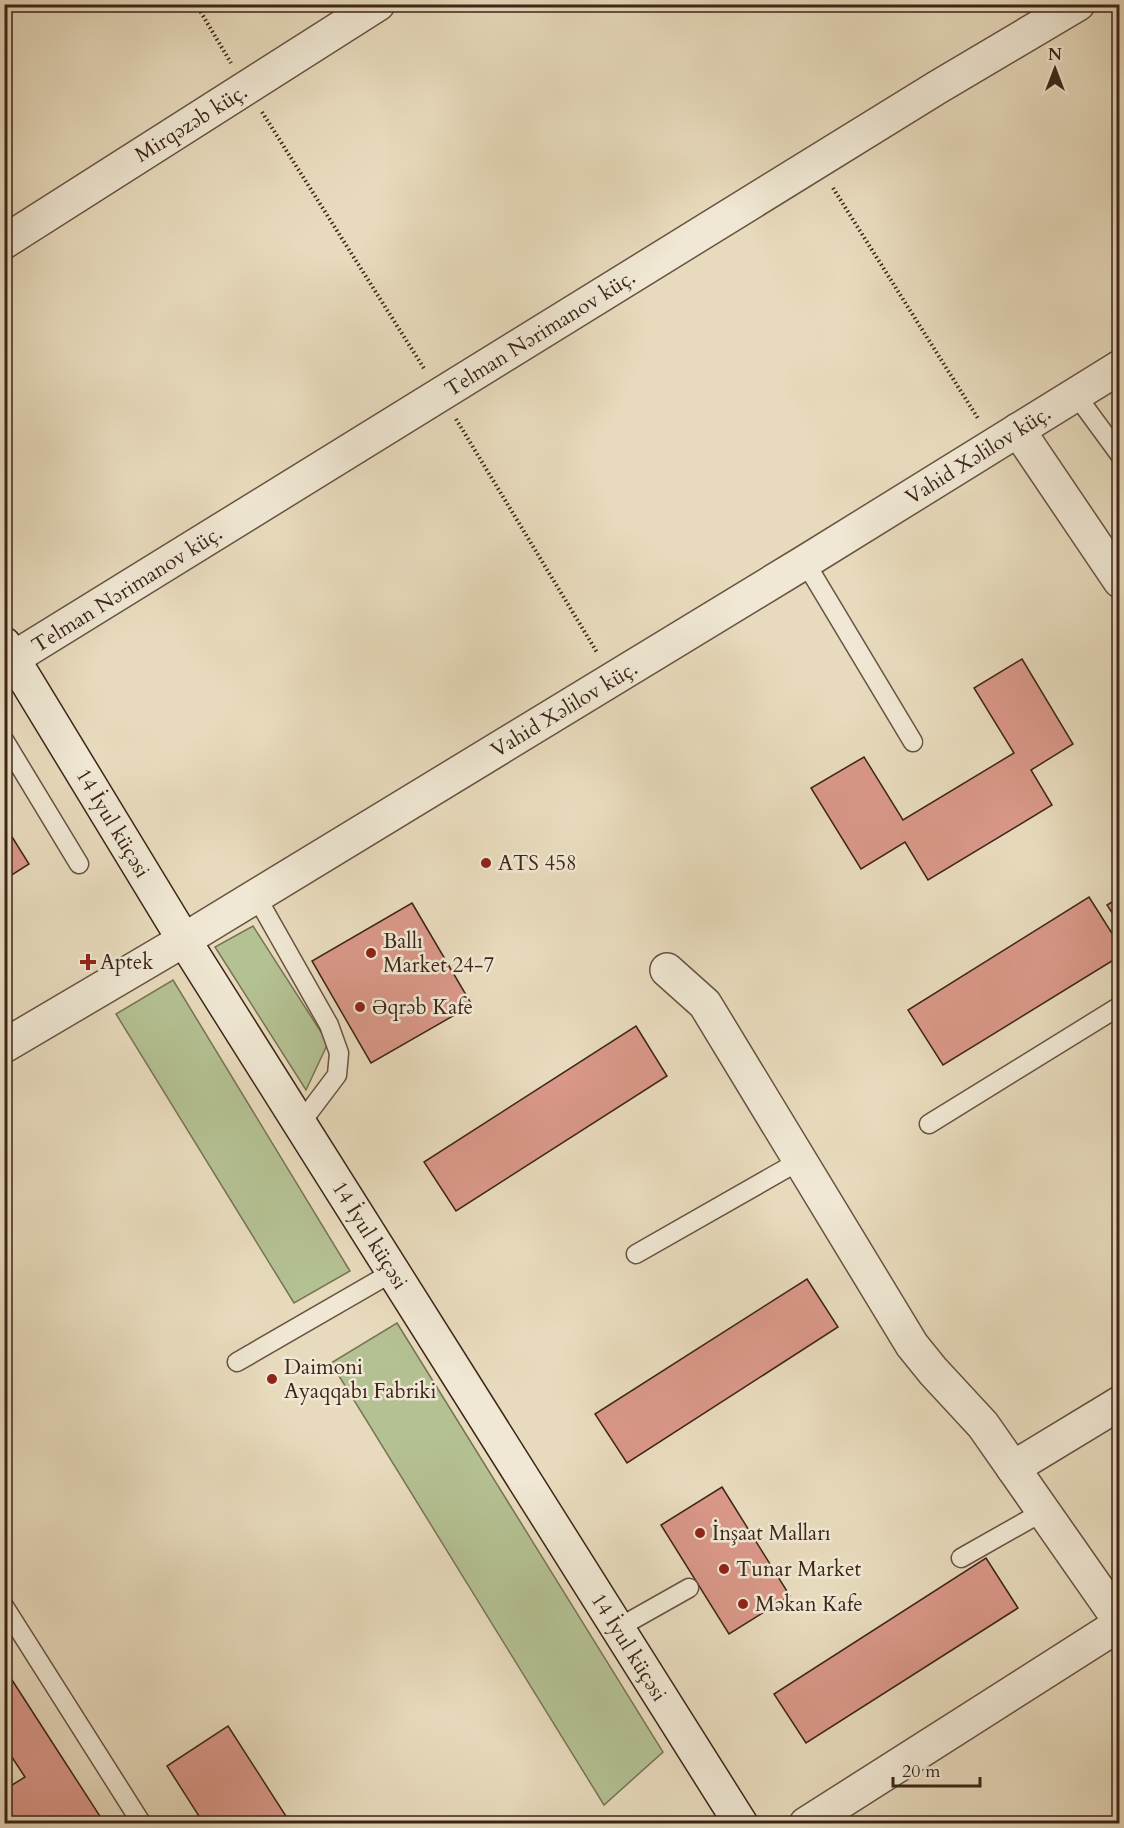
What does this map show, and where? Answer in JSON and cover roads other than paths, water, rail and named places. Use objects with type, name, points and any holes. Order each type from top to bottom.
[{"type":"street","name":"Mirqəzəb küç.","points":[[4,242],[378,4]]},
{"type":"street","name":"Telman Nərimanov küç.","points":[[8,656],[441,395],[938,87],[1078,4]]},
{"type":"street","name":"Vahid Xəlilov küç.","points":[[4,1046],[184,940],[613,679],[1119,367]]},
{"type":"street","points":[[1006,437],[1119,580]]},
{"type":"street","name":"14 İyul küçəsi","points":[[8,656],[184,940],[740,1823]]},
{"type":"street","points":[[667,970],[705,1004],[912,1345],[983,1425],[1119,1622],[806,1824]]},
{"type":"street","points":[[1013,1467],[1119,1403]]},
{"type":"lane","points":[[1076,395],[1119,455]]},
{"type":"lane","points":[[805,562],[913,742]]},
{"type":"lane","points":[[4,740],[79,864]]},
{"type":"lane","points":[[256,896],[329,1025],[339,1053],[337,1075],[300,1124]]},
{"type":"lane","points":[[929,1124],[1119,1006]]},
{"type":"lane","points":[[636,1254],[801,1160]]},
{"type":"lane","points":[[237,1362],[393,1272]]},
{"type":"lane","points":[[961,1558],[1044,1511]]},
{"type":"lane","points":[[618,1629],[689,1588]]},
{"type":"lane","points":[[4,1606],[142,1824]]},
{"type":"place","name":"ATS 458","points":[[486,863]]},
{"type":"place","name":"Ballı Market 24-7","points":[[371,953]]},
{"type":"place","name":"Aptek","points":[[88,962]]},
{"type":"place","name":"Əqrəb Kafe","points":[[360,1007]]},
{"type":"place","name":"Daimoni Ayaqqabı Fabriki","points":[[272,1379]]},
{"type":"place","name":"İnşaat Malları","points":[[700,1533]]},
{"type":"place","name":"Tunar Market","points":[[724,1569]]},
{"type":"place","name":"Məkan Kafe","points":[[743,1604]]}]
